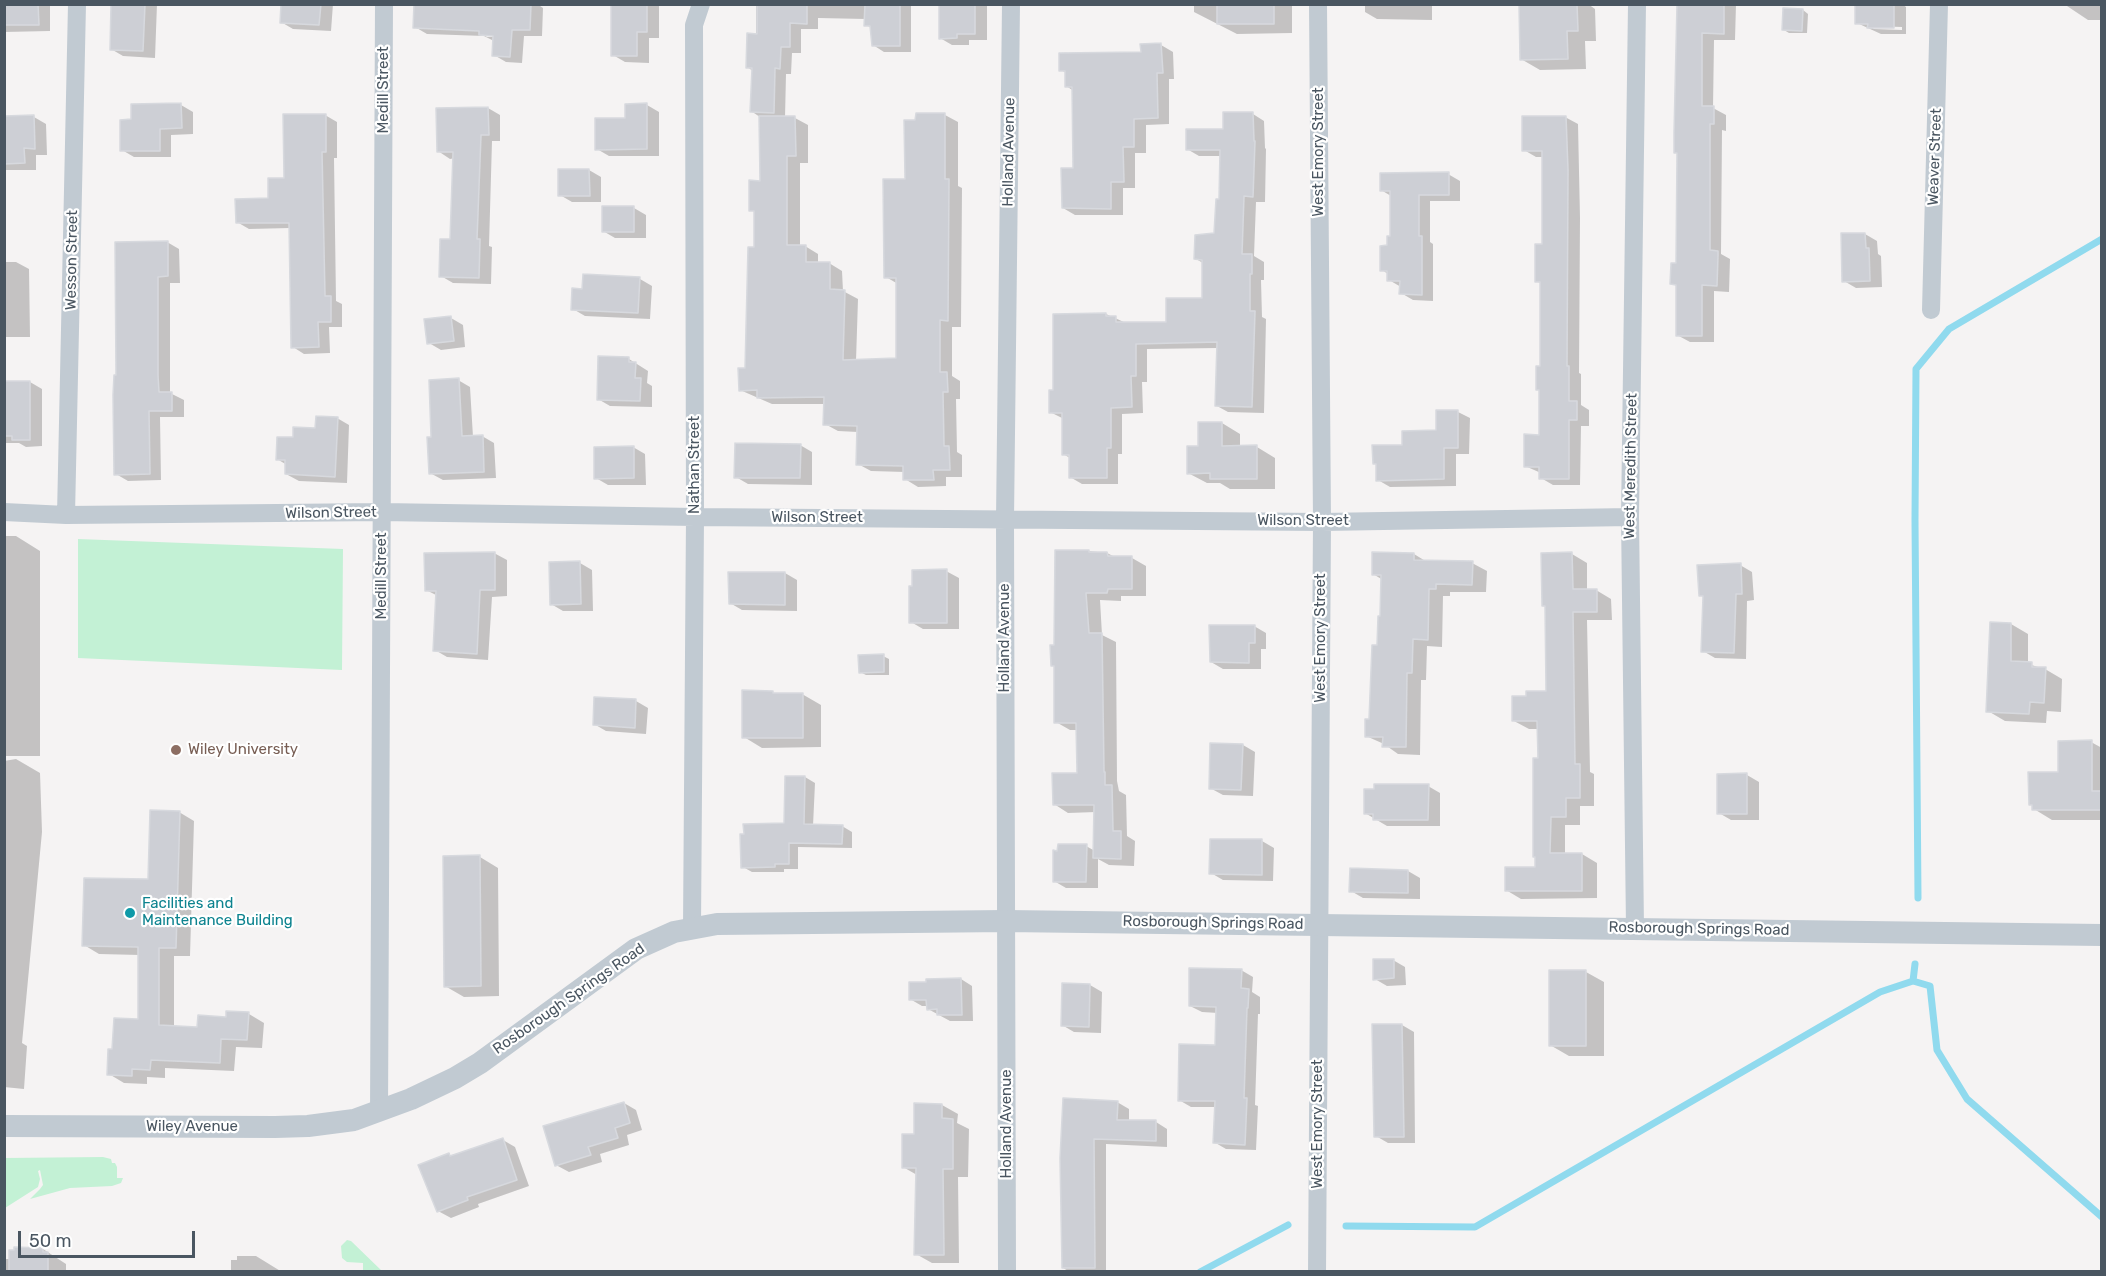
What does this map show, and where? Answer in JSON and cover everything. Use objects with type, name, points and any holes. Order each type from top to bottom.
[{"type":"street","name":"Wesson Street","points":[[66,515],[77,4]]},
{"type":"street","name":"Medill Street","points":[[379,1112],[384,4]]},
{"type":"street","name":"Nathan Street","points":[[692,927],[695,518],[694,25],[701,4]]},
{"type":"street","name":"Holland Avenue","points":[[1007,1272],[1005,519],[1011,4]]},
{"type":"street","name":"West Emory Street","points":[[1317,1272],[1322,522],[1318,4]]},
{"type":"street","name":"West Meredith Street","points":[[1635,928],[1630,517],[1637,4]]},
{"type":"street","name":"Weaver Street","points":[[1931,310],[1939,4]]},
{"type":"street","name":"Wilson Street","points":[[4,512],[66,515],[382,512],[695,518],[1322,522],[1630,517]]},
{"type":"street","name":"Rosborough Springs Road","points":[[379,1112],[433,1090],[471,1068],[636,949],[674,932],[692,927],[744,923],[1006,921],[2102,935]]},
{"type":"street","name":"Wiley Avenue","points":[[4,1126],[207,1128],[308,1126],[354,1120],[379,1112]]},
{"type":"green space","points":[[78,539],[343,549],[342,670],[78,658]]},
{"type":"green space","points":[[103,1157],[115,1163],[117,1178],[123,1178],[121,1183],[112,1186],[70,1188],[30,1199],[43,1185],[40,1170],[38,1171],[40,1179],[38,1187],[5,1208],[5,1158]]},
{"type":"green space","points":[[347,1240],[351,1241],[382,1271],[363,1271],[363,1263],[347,1262],[342,1258],[341,1246]]},
{"type":"building","points":[[4,4],[38,4],[39,25],[4,25]]},
{"type":"building","points":[[111,4],[145,4],[143,51],[110,50]]},
{"type":"building","points":[[281,4],[321,4],[319,25],[280,23]]},
{"type":"building","points":[[414,4],[531,4],[530,30],[512,30],[510,57],[492,56],[493,36],[479,35],[479,31],[413,28]]},
{"type":"building","points":[[611,4],[647,4],[647,32],[637,32],[637,56],[611,56]]},
{"type":"building","points":[[757,4],[807,4],[807,24],[790,23],[790,47],[781,47],[780,69],[775,68],[774,113],[750,112],[752,68],[746,68],[747,33],[757,34]]},
{"type":"building","points":[[865,4],[900,4],[900,46],[872,46],[870,26],[864,26]]},
{"type":"building","points":[[939,4],[975,4],[975,34],[957,34],[957,38],[939,39]]},
{"type":"building","points":[[1217,4],[1274,4],[1274,24],[1217,24]]},
{"type":"building","points":[[1519,4],[1577,4],[1578,31],[1567,31],[1568,59],[1520,60]]},
{"type":"building","points":[[1677,4],[1724,4],[1724,34],[1702,33],[1702,106],[1714,106],[1714,124],[1710,124],[1710,250],[1718,251],[1718,255],[1717,286],[1702,285],[1702,336],[1676,336],[1676,285],[1670,284],[1671,263],[1676,263],[1677,153],[1674,153],[1674,133]]},
{"type":"building","points":[[1855,4],[1894,4],[1894,28],[1867,28],[1868,24],[1855,24]]},
{"type":"building","points":[[1783,8],[1803,9],[1802,31],[1782,30]]},
{"type":"building","points":[[1161,43],[1163,73],[1157,73],[1158,118],[1134,119],[1134,147],[1123,147],[1124,182],[1111,182],[1111,209],[1062,208],[1061,168],[1073,168],[1072,87],[1065,87],[1065,71],[1059,71],[1059,53],[1141,52],[1140,44]]},
{"type":"building","points":[[181,103],[182,128],[160,129],[160,151],[120,151],[120,120],[131,119],[131,104]]},
{"type":"building","points":[[647,103],[647,149],[595,150],[595,118],[625,118],[625,104]]},
{"type":"building","points":[[488,107],[489,135],[481,135],[477,239],[480,239],[479,278],[439,277],[440,239],[450,239],[453,152],[437,152],[436,108]]},
{"type":"building","points":[[1223,112],[1253,112],[1255,141],[1253,197],[1244,196],[1242,254],[1252,254],[1250,311],[1255,311],[1252,407],[1215,406],[1217,342],[1136,344],[1136,376],[1131,376],[1132,407],[1111,408],[1111,448],[1107,448],[1107,478],[1069,478],[1069,455],[1062,455],[1062,413],[1049,413],[1049,390],[1053,390],[1053,314],[1106,313],[1106,316],[1116,316],[1116,322],[1166,322],[1166,298],[1202,298],[1202,260],[1194,259],[1195,235],[1214,233],[1216,199],[1219,199],[1220,150],[1186,150],[1186,129],[1223,129]]},
{"type":"building","points":[[916,113],[945,113],[945,179],[949,179],[948,321],[940,320],[940,372],[947,372],[948,392],[943,392],[944,446],[949,446],[950,470],[933,470],[934,480],[903,480],[903,466],[856,465],[857,426],[823,425],[824,397],[757,398],[757,390],[739,391],[738,368],[745,368],[748,247],[754,247],[754,211],[749,211],[749,180],[760,181],[759,116],[795,116],[796,156],[787,156],[787,245],[806,245],[806,262],[830,262],[830,289],[845,290],[843,360],[896,358],[896,278],[884,278],[883,179],[905,179],[904,120],[915,120]]},
{"type":"building","points":[[283,114],[326,114],[326,152],[322,152],[325,296],[331,296],[331,322],[318,322],[319,347],[291,348],[289,223],[236,223],[235,199],[268,198],[268,178],[284,178]]},
{"type":"building","points":[[34,115],[35,149],[24,148],[25,163],[4,164],[4,116]]},
{"type":"building","points":[[1522,116],[1566,116],[1567,366],[1569,366],[1569,401],[1577,401],[1577,420],[1569,420],[1569,479],[1539,479],[1539,467],[1524,467],[1524,434],[1539,435],[1539,390],[1536,390],[1536,366],[1540,366],[1540,282],[1535,282],[1535,244],[1542,244],[1542,151],[1522,151]]},
{"type":"building","points":[[558,169],[589,169],[590,196],[558,196]]},
{"type":"building","points":[[1449,172],[1449,195],[1419,195],[1422,295],[1399,294],[1400,281],[1387,281],[1387,271],[1380,271],[1380,246],[1387,245],[1387,236],[1390,236],[1390,191],[1380,191],[1380,173]]},
{"type":"building","points":[[602,206],[634,206],[634,232],[602,232]]},
{"type":"building","points":[[1841,233],[1865,233],[1866,248],[1869,248],[1870,281],[1842,282]]},
{"type":"building","points":[[168,241],[168,276],[158,277],[158,375],[159,392],[172,392],[172,411],[149,411],[150,474],[114,475],[115,242]]},
{"type":"building","points":[[583,274],[640,277],[638,313],[571,310],[572,288],[582,289]]},
{"type":"building","points":[[451,316],[454,341],[427,344],[424,319]]},
{"type":"building","points":[[598,356],[629,357],[629,362],[636,362],[635,378],[641,378],[640,401],[597,400]]},
{"type":"building","points":[[459,378],[462,436],[483,435],[484,472],[429,474],[427,437],[431,437],[429,380]]},
{"type":"building","points":[[4,381],[30,381],[30,440],[12,440],[12,436],[4,436]]},
{"type":"building","points":[[1436,410],[1458,410],[1458,448],[1444,448],[1444,479],[1376,481],[1376,464],[1373,464],[1372,445],[1402,445],[1402,431],[1436,430]]},
{"type":"building","points":[[316,416],[338,417],[335,477],[285,474],[285,460],[276,460],[277,437],[293,437],[293,427],[315,428]]},
{"type":"building","points":[[1198,422],[1222,422],[1222,446],[1257,445],[1257,479],[1210,479],[1210,473],[1187,474],[1187,446],[1198,446]]},
{"type":"building","points":[[735,443],[801,444],[800,478],[734,478]]},
{"type":"building","points":[[634,446],[634,478],[594,479],[594,447]]},
{"type":"building","points":[[1055,550],[1089,550],[1089,552],[1107,552],[1108,556],[1132,556],[1132,589],[1108,589],[1107,593],[1086,593],[1089,633],[1102,633],[1105,785],[1112,785],[1113,831],[1121,831],[1121,859],[1093,858],[1094,805],[1053,805],[1052,773],[1077,773],[1076,723],[1054,723],[1054,666],[1051,666],[1050,645],[1054,645]]},
{"type":"building","points":[[495,552],[495,590],[480,590],[477,654],[433,651],[436,591],[425,591],[424,553]]},
{"type":"building","points":[[1372,552],[1414,553],[1414,560],[1473,561],[1472,585],[1436,584],[1436,589],[1429,589],[1428,640],[1413,639],[1412,673],[1407,673],[1406,747],[1382,747],[1383,737],[1365,737],[1365,719],[1369,719],[1372,645],[1377,645],[1378,616],[1380,616],[1381,575],[1372,575]]},
{"type":"building","points":[[1572,552],[1573,589],[1597,589],[1597,612],[1573,612],[1575,764],[1580,764],[1580,798],[1566,798],[1566,817],[1551,817],[1550,853],[1582,853],[1582,891],[1505,891],[1505,867],[1535,867],[1535,857],[1533,857],[1533,758],[1538,758],[1537,721],[1512,721],[1512,696],[1526,696],[1526,691],[1546,691],[1545,606],[1542,606],[1541,553]]},
{"type":"building","points":[[580,561],[581,604],[550,605],[549,562]]},
{"type":"building","points":[[1741,563],[1742,594],[1736,594],[1734,653],[1701,652],[1703,596],[1699,596],[1697,565]]},
{"type":"building","points":[[947,569],[947,623],[909,623],[909,586],[912,586],[912,570]]},
{"type":"building","points":[[728,572],[785,572],[785,605],[729,604]]},
{"type":"building","points":[[1990,622],[2011,623],[2011,661],[2032,662],[2032,667],[2046,667],[2044,703],[2030,702],[2029,714],[1986,712]]},
{"type":"building","points":[[1209,625],[1255,625],[1255,643],[1249,643],[1249,663],[1210,662]]},
{"type":"building","points":[[884,654],[884,672],[859,673],[858,655]]},
{"type":"building","points":[[742,690],[803,693],[803,738],[742,738]]},
{"type":"building","points":[[594,697],[636,699],[635,728],[593,725]]},
{"type":"building","points":[[2092,740],[2092,791],[2101,791],[2101,810],[2032,810],[2032,805],[2029,805],[2028,772],[2058,772],[2058,741]]},
{"type":"building","points":[[1210,743],[1243,744],[1241,790],[1209,789]]},
{"type":"building","points":[[1747,773],[1747,814],[1717,814],[1717,774]]},
{"type":"building","points":[[785,776],[805,776],[804,824],[843,825],[842,844],[789,843],[789,864],[775,864],[775,867],[741,868],[740,834],[744,834],[743,824],[784,823]]},
{"type":"building","points":[[1374,784],[1429,784],[1428,820],[1373,820],[1373,814],[1364,814],[1364,789],[1374,789]]},
{"type":"building","points":[[150,810],[180,811],[176,948],[159,948],[159,1025],[197,1027],[198,1015],[226,1017],[226,1011],[249,1012],[247,1040],[221,1039],[220,1063],[151,1060],[150,1070],[132,1069],[132,1076],[107,1075],[108,1049],[112,1049],[114,1018],[138,1019],[138,947],[82,946],[84,878],[148,879]]},
{"type":"building","points":[[1210,839],[1262,839],[1262,875],[1209,874]]},
{"type":"building","points":[[1058,844],[1087,844],[1086,882],[1053,882],[1053,850],[1057,851]]},
{"type":"building","points":[[480,855],[481,986],[444,987],[443,856]]},
{"type":"building","points":[[1350,868],[1408,870],[1408,893],[1349,892]]},
{"type":"building","points":[[1373,959],[1394,959],[1394,978],[1373,980]]},
{"type":"building","points":[[1189,968],[1242,969],[1241,988],[1249,989],[1244,1098],[1247,1098],[1245,1145],[1213,1143],[1215,1101],[1178,1101],[1179,1044],[1215,1045],[1216,1007],[1189,1006]]},
{"type":"building","points":[[1549,970],[1586,970],[1586,1046],[1549,1046]]},
{"type":"building","points":[[961,978],[962,1015],[937,1015],[937,1009],[927,1010],[926,1000],[909,1000],[909,982]]},
{"type":"building","points":[[1062,983],[1090,984],[1089,1027],[1061,1026]]},
{"type":"building","points":[[1372,1024],[1402,1024],[1404,1137],[1374,1137]]},
{"type":"building","points":[[1063,1098],[1118,1101],[1117,1120],[1156,1120],[1156,1141],[1094,1139],[1095,1268],[1062,1268],[1060,1158]]},
{"type":"building","points":[[624,1102],[630,1123],[615,1128],[618,1138],[588,1147],[591,1155],[555,1166],[543,1126]]},
{"type":"building","points":[[914,1103],[942,1104],[942,1118],[953,1119],[953,1169],[943,1169],[944,1255],[914,1255],[916,1168],[902,1168],[902,1134],[914,1134]]},
{"type":"building","points":[[503,1138],[517,1180],[467,1197],[468,1200],[437,1212],[418,1165],[449,1153],[450,1156]]},
{"type":"building","points":[[14,1247],[43,1248],[43,1252],[48,1252],[48,1272],[9,1272],[9,1250],[14,1250]]},
{"type":"waterway","points":[[1918,898],[1916,369],[1949,329],[2102,239]]},
{"type":"waterway","points":[[1346,1226],[1475,1227],[1880,992],[1913,981],[1915,964]]},
{"type":"waterway","points":[[1913,981],[1930,986],[1937,1050],[1967,1099],[2102,1217]]},
{"type":"waterway","points":[[1200,1272],[1288,1225]]},
{"type":"place","name":"Wiley University","points":[[176,750]]},
{"type":"place","name":"Facilities and Maintenance Building","points":[[130,913]]}]
